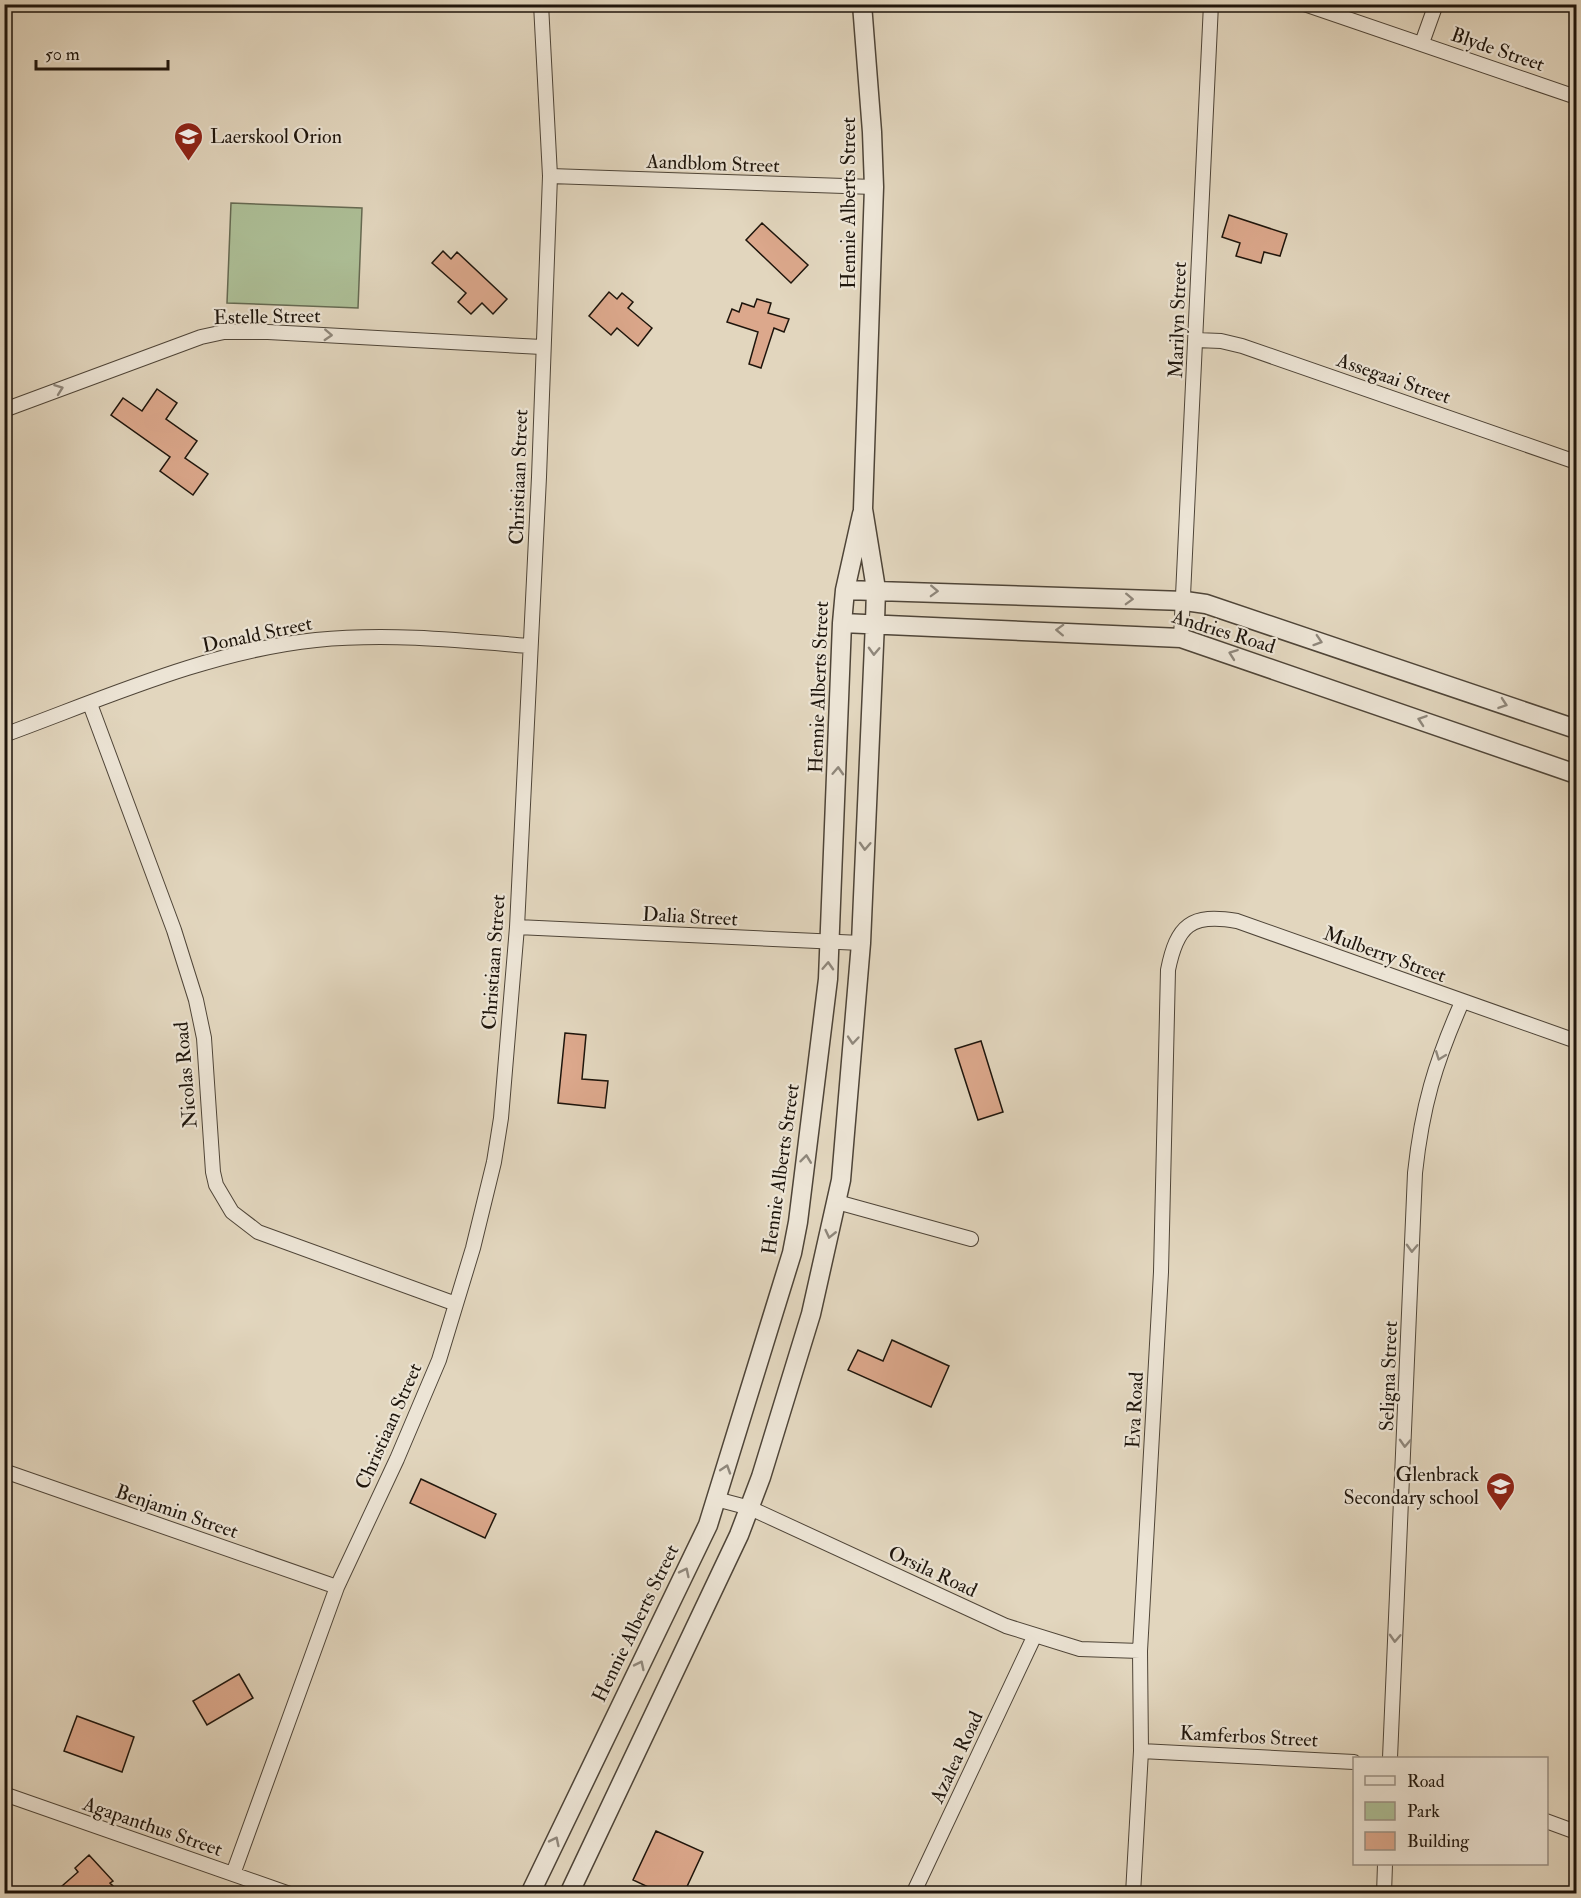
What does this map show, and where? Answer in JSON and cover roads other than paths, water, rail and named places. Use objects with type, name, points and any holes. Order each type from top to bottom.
[{"type":"street","name":"Christiaan Street","points":[[233,1874],[337,1587],[424,1396],[456,1304],[485,1200],[501,1118],[516,927],[550,176],[541,4]]},
{"type":"street","name":"Hennie Alberts Street","points":[[569,1893],[750,1508],[800,1353],[837,1202],[861,943],[876,589],[863,509],[874,187],[873,132],[862,4]]},
{"type":"street","name":"Marilyn Street","points":[[1181,638],[1185,601],[1211,4]]},
{"type":"street","name":"Blyde Street","points":[[1304,4],[1576,97]]},
{"type":"street","points":[[1422,43],[1436,4]]},
{"type":"street","name":"Aandblom Street","points":[[550,176],[874,187]]},
{"type":"street","name":"Estelle Street","points":[[4,410],[201,337],[224,332],[349,336],[542,347]]},
{"type":"street","name":"Assegaai Street","points":[[1196,340],[1221,341],[1242,346],[1576,462]]},
{"type":"street","name":"Hennie Alberts Street","points":[[530,1893],[708,1525],[783,1288],[796,1232],[830,942],[842,623],[845,590],[855,535],[863,509]]},
{"type":"street","name":"Andries Road","points":[[845,590],[876,589],[1185,601],[1206,604],[1576,729]]},
{"type":"street","name":"Andries Road","points":[[842,623],[875,622],[1181,638],[1576,774]]},
{"type":"street","name":"Donald Street","points":[[4,735],[187,669],[238,655],[314,640],[361,636],[420,637],[529,646]]},
{"type":"street","name":"Nicolas Road","points":[[90,704],[174,930],[196,1000],[204,1038],[213,1172],[223,1200],[241,1222],[258,1232],[456,1304]]},
{"type":"street","name":"Mulberry Street","points":[[1182,931],[1194,921],[1214,918],[1237,921],[1576,1041]]},
{"type":"street","name":"Dalia Street","points":[[516,927],[861,943]]},
{"type":"street","name":"Eva Road","points":[[1133,1893],[1141,1751],[1140,1651],[1161,1272],[1168,970],[1172,948],[1182,931]]},
{"type":"street","name":"Seligna Street","points":[[1390,1757],[1419,1128],[1430,1080],[1462,1002]]},
{"type":"street","points":[[837,1202],[971,1239]]},
{"type":"street","name":"Benjamin Street","points":[[4,1471],[337,1587]]},
{"type":"street","name":"Orsila Road","points":[[716,1499],[750,1508],[1034,1637],[1080,1648],[1140,1651]]},
{"type":"street","name":"Azalea Road","points":[[913,1893],[1034,1637]]},
{"type":"street","name":"Kamferbos Street","points":[[1141,1751],[1353,1762]]},
{"type":"street","name":"Agapanthus Street","points":[[4,1794],[290,1893]]},
{"type":"street","points":[[1548,1822],[1576,1832]]},
{"type":"street","points":[[1384,1893],[1385,1865]]},
{"type":"place","name":"Laerskool Orion","points":[[189,162]]},
{"type":"place","name":"Glenbrack Secondary school","points":[[1500,1512]]}]
